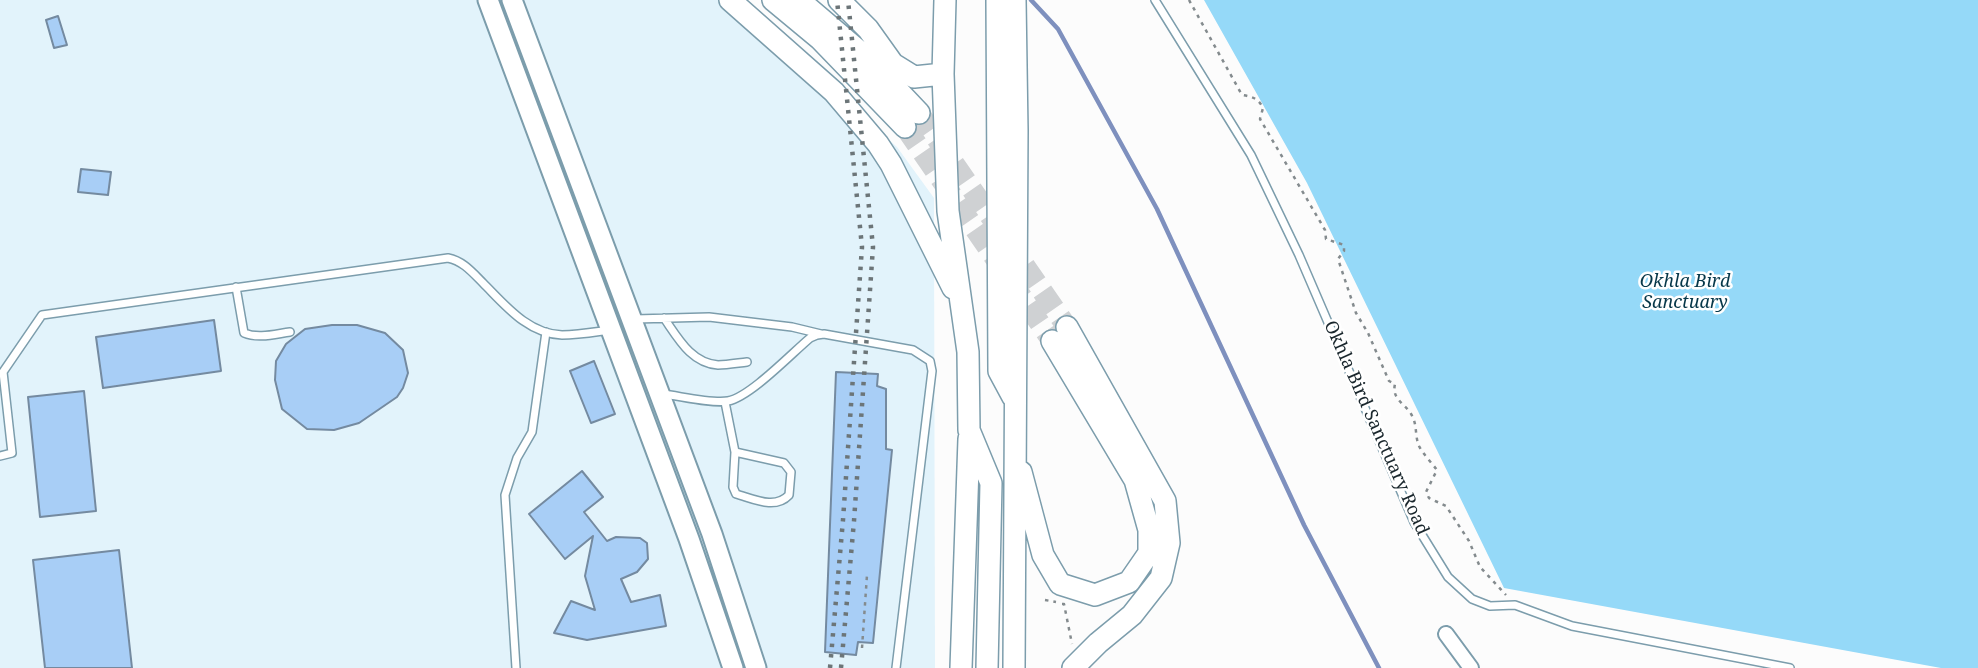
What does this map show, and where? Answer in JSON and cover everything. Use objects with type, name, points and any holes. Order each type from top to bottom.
[{"type":"main road","points":[[730,0],[834,92],[878,144],[891,164],[962,306]]},
{"type":"main road","points":[[774,0],[912,120],[866,58],[799,0]]},
{"type":"main road","points":[[839,0],[863,24],[893,64],[914,77],[943,74]]},
{"type":"main road","points":[[944,0],[943,74],[948,211],[968,352],[969,430],[961,668]]},
{"type":"main road","points":[[997,0],[1008,128]]},
{"type":"main road","points":[[1014,668],[1015,402],[999,371],[1015,0]]},
{"type":"main road","points":[[1015,446],[1044,555],[1060,584],[1095,595],[1129,582],[1149,553],[1149,530],[1135,480],[1059,334],[1165,501],[1169,543],[1161,578],[1132,615],[1075,666]]},
{"type":"main road","points":[[969,430],[991,483],[987,668]]},
{"type":"street","points":[[488,0],[684,526],[733,668]]},
{"type":"street","points":[[512,0],[712,534],[756,668]]},
{"type":"street","points":[[854,0],[863,24]]},
{"type":"street","points":[[1446,634],[1471,668]]},
{"type":"lane","name":"Okhla Bird Sanctuary Road","points":[[1155,0],[1251,155],[1299,254],[1414,522],[1448,577],[1472,599],[1490,606],[1515,605],[1572,626],[1790,668]]},
{"type":"lane","points":[[0,456],[12,453],[3,372],[42,315],[448,258],[470,271],[528,325],[563,335],[611,330]]},
{"type":"lane","points":[[236,287],[244,333],[257,336],[289,332]]},
{"type":"lane","points":[[631,320],[709,317],[792,327],[913,350],[930,361],[932,371],[896,668]]},
{"type":"lane","points":[[664,318],[685,348],[695,357],[717,365],[747,362]]},
{"type":"lane","points":[[516,668],[505,495],[517,458],[532,432],[546,332]]},
{"type":"lane","points":[[658,393],[725,402],[737,398],[810,338],[824,334]]},
{"type":"lane","points":[[725,402],[735,452],[733,487],[736,494],[771,503],[782,502],[789,495],[791,472],[784,463],[735,452]]},
{"type":"path","points":[[1189,0],[1242,95],[1256,98],[1260,102],[1263,108],[1260,119],[1325,230],[1326,239],[1344,245],[1344,251],[1338,259],[1356,313],[1389,381],[1395,384],[1396,399],[1406,406],[1413,416],[1419,446],[1437,470],[1426,492],[1429,498],[1446,506],[1469,541],[1480,567],[1515,605]]},
{"type":"path","points":[[862,648],[867,575]]},
{"type":"path","points":[[1045,600],[1064,604],[1075,666]]},
{"type":"shaded area","points":[[0,0],[731,0],[897,147],[934,198],[935,668],[0,668]]},
{"type":"green space","name":"Okhla Bird Sanctuary","points":[[1204,0],[1978,0],[1978,668],[1941,668],[1504,588],[1307,183]]},
{"type":"building","points":[[58,16],[67,45],[54,48],[46,20]]},
{"type":"building","points":[[81,169],[111,172],[108,195],[78,192]]},
{"type":"building","points":[[214,320],[221,371],[103,388],[96,337]]},
{"type":"building","points":[[357,325],[385,333],[403,350],[408,373],[397,397],[359,423],[334,430],[307,429],[282,409],[275,380],[276,361],[286,344],[305,329]]},
{"type":"building","points":[[594,361],[615,414],[591,423],[570,371]]},
{"type":"building","points":[[836,372],[878,374],[877,386],[886,389],[886,449],[892,450],[873,643],[858,642],[856,655],[825,652]]},
{"type":"building","points":[[84,391],[96,511],[40,517],[28,397]]},
{"type":"building","points":[[582,471],[603,497],[584,512],[607,541],[616,537],[640,538],[647,543],[648,559],[637,572],[621,579],[631,602],[660,595],[666,626],[587,640],[554,633],[571,601],[595,610],[585,576],[593,536],[565,559],[529,514]]},
{"type":"building","points":[[119,550],[132,668],[45,668],[33,560]]},
{"type":"waterway","points":[[1031,0],[1058,29],[1157,209],[1304,525],[1379,668]]},
{"type":"tunnel","points":[[919,113],[1067,327]]},
{"type":"tunnel","points":[[905,127],[1052,341]]},
{"type":"railway","points":[[830,668],[862,247],[837,0]]},
{"type":"railway","points":[[841,668],[873,247],[848,0]]}]
